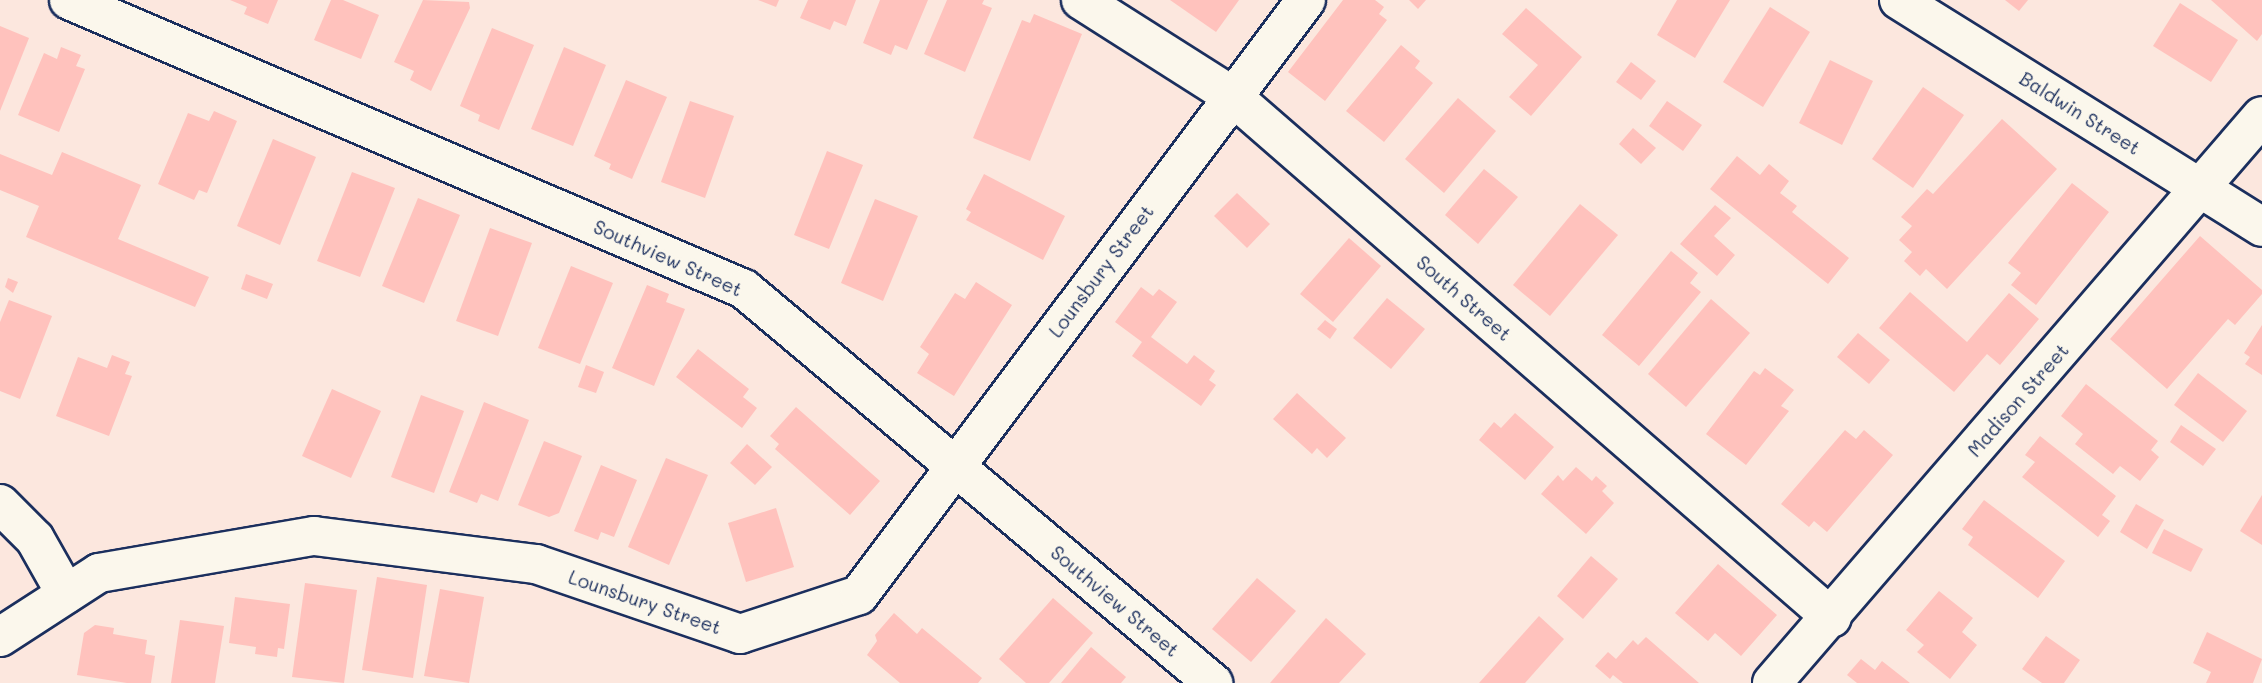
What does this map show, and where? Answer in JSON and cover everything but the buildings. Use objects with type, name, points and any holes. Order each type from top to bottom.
[{"type":"street","name":"Southview Street","points":[[69,0],[744,289],[1213,683]]},
{"type":"street","name":"South Street","points":[[1081,0],[1232,96],[1832,618]]},
{"type":"street","name":"Lounsbury Street","points":[[0,636],[99,573],[314,536],[536,564],[740,634],[859,595],[1306,0]]},
{"type":"street","name":"Baldwin Street","points":[[1899,0],[2262,227]]},
{"type":"street","name":"Madison Street","points":[[1772,683],[1832,618],[2262,116]]},
{"type":"street","points":[[0,504],[35,540],[66,594]]}]
